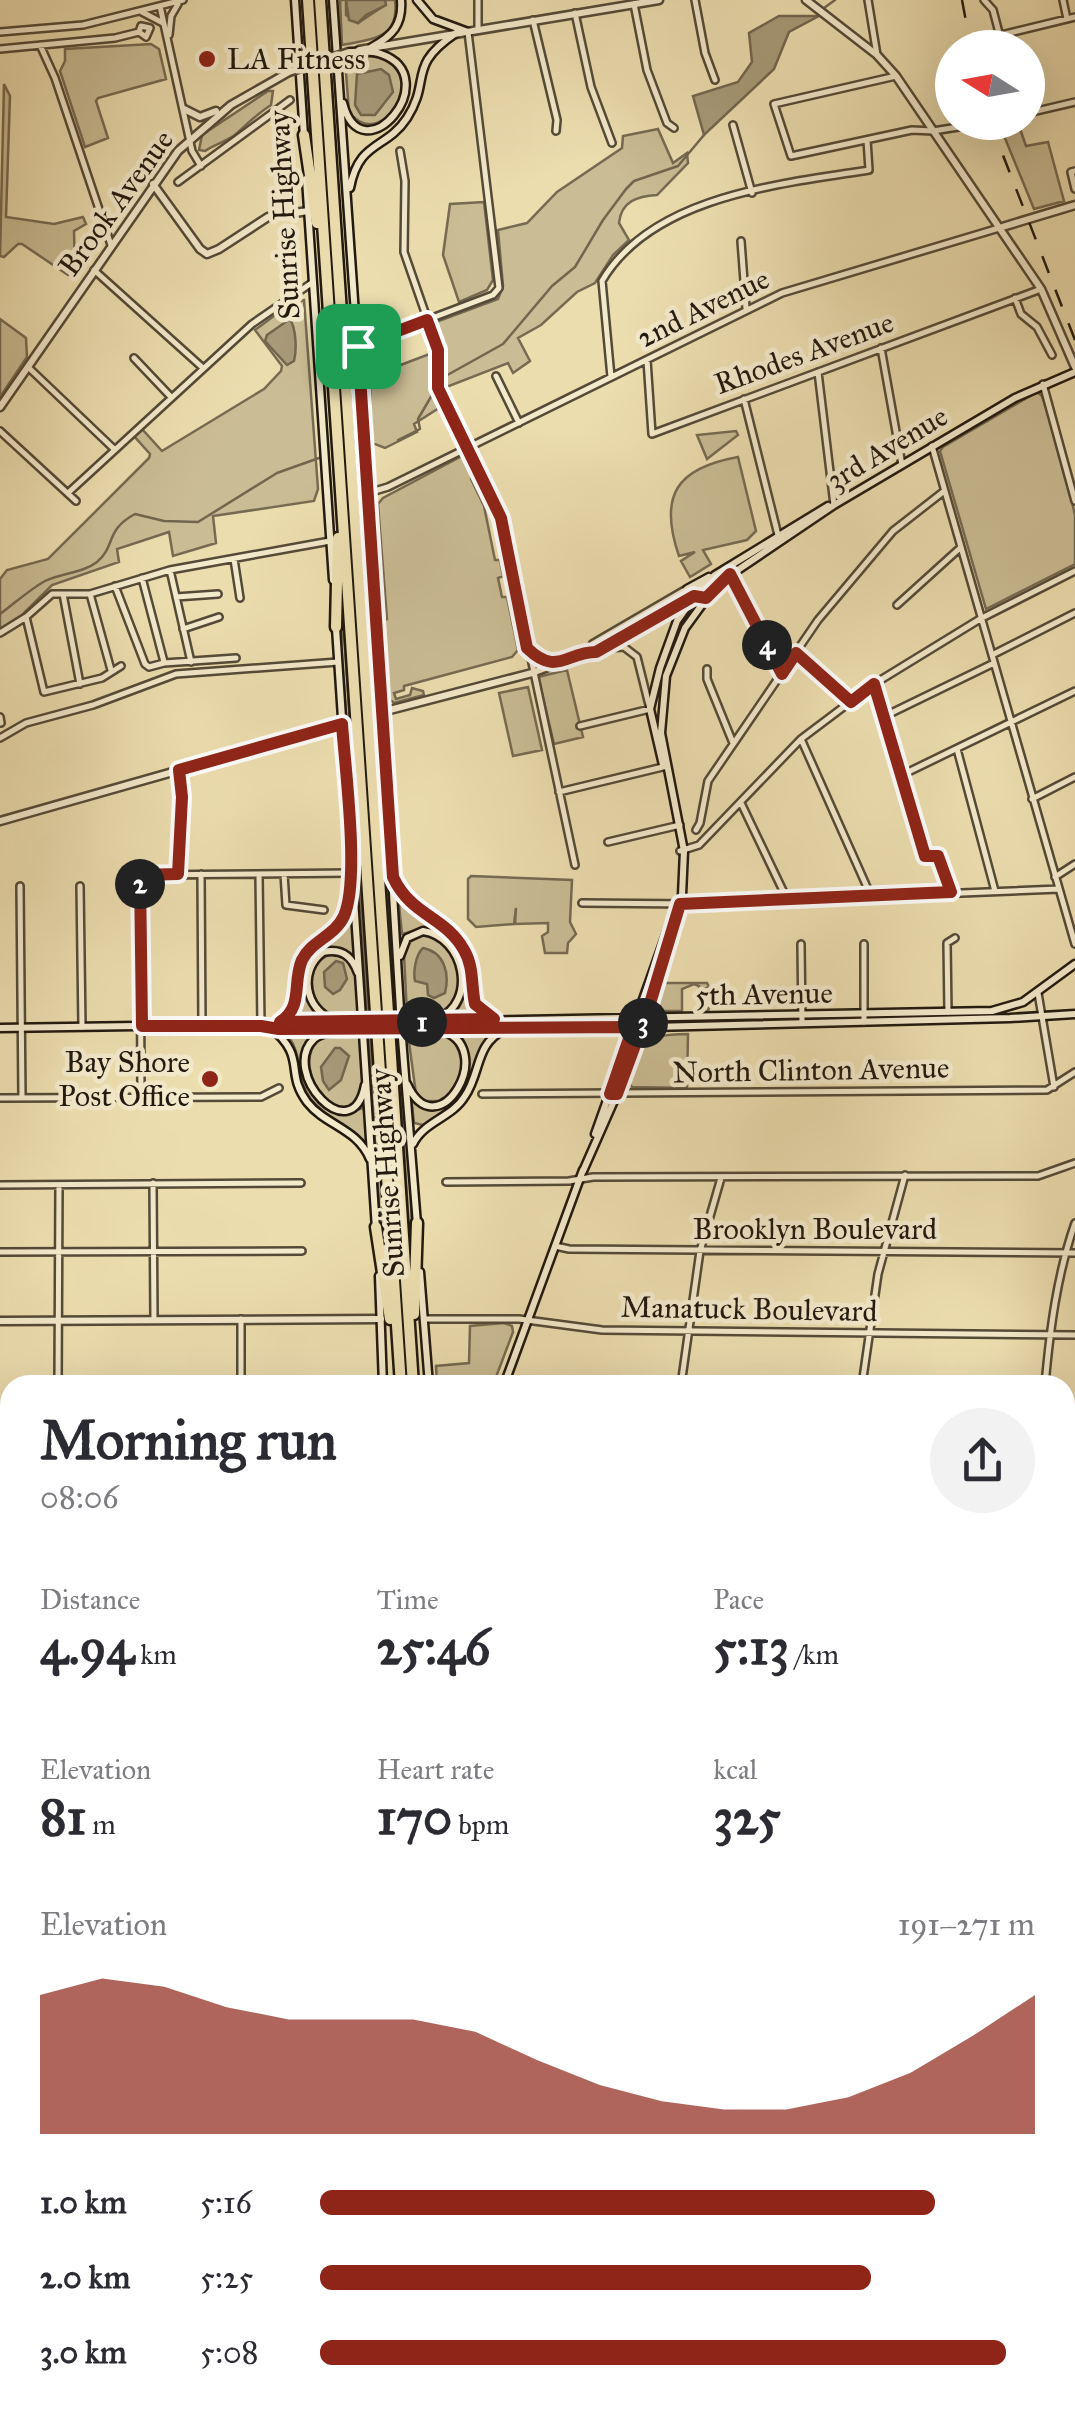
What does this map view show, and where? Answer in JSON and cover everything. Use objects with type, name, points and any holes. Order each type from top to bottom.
[{"type":"highway","name":"Sunrise Highway","points":[[308,0],[401,1375]]},
{"type":"highway","name":"Sunrise Highway","points":[[320,0],[412,1375]]},
{"type":"highway","points":[[304,135],[327,283]]},
{"type":"highway","points":[[351,463],[377,628]]},
{"type":"highway","points":[[336,627],[340,477]]},
{"type":"highway","points":[[413,1375],[416,1223]]},
{"type":"highway","points":[[376,1227],[400,1375]]},
{"type":"main road","name":"Sunrise Highway","points":[[296,0],[362,990],[383,1375]]},
{"type":"main road","name":"Sunrise Highway","points":[[334,0],[405,1078],[429,1375]]},
{"type":"main road","points":[[372,47],[394,32],[401,15],[401,0]]},
{"type":"main road","points":[[417,0],[432,19],[468,32]]},
{"type":"main road","name":"Brook Avenue","points":[[0,407],[153,184],[190,138],[231,104],[288,72],[349,52],[659,0]]},
{"type":"main road","points":[[806,0],[877,55],[896,76],[1040,288],[1075,369]]},
{"type":"main road","points":[[348,199],[360,159],[405,121],[426,59],[434,48],[456,34]]},
{"type":"main road","points":[[338,86],[348,118],[362,129],[384,125],[402,104],[404,82],[395,62],[377,53],[349,52]]},
{"type":"main road","points":[[184,109],[202,117],[231,104]]},
{"type":"main road","points":[[153,184],[200,250],[208,254],[266,218],[308,212]]},
{"type":"main road","name":"2nd Avenue","points":[[999,228],[1075,205]]},
{"type":"main road","name":"3rd Avenue","points":[[665,767],[662,733],[666,676],[684,628],[707,595],[730,574],[834,505],[932,446],[1075,369]]},
{"type":"main road","points":[[382,712],[532,673],[606,648],[687,589],[834,505]]},
{"type":"main road","points":[[508,1375],[641,1018],[678,904],[682,851],[650,709],[669,640],[696,593],[715,574]]},
{"type":"main road","points":[[687,589],[707,595]]},
{"type":"main road","points":[[590,651],[592,644],[696,593]]},
{"type":"main road","points":[[527,648],[544,661],[566,662]]},
{"type":"main road","points":[[0,821],[342,724]]},
{"type":"main road","points":[[280,1022],[294,1007],[304,956],[343,917],[352,874]]},
{"type":"main road","points":[[393,877],[406,900],[446,928],[461,944],[471,967],[475,1004],[494,1019]]},
{"type":"main road","points":[[398,972],[403,944],[416,932],[435,934],[452,950],[462,976],[460,999],[450,1014],[429,1025]]},
{"type":"main road","points":[[339,1023],[321,1015],[311,1002],[308,979],[315,958],[329,950],[346,954],[354,964],[362,990]]},
{"type":"main road","name":"5th Avenue","points":[[948,1016],[1024,1002],[1075,964]]},
{"type":"main road","name":"5th Avenue","points":[[261,1026],[637,1027],[1075,1014]]},
{"type":"main road","name":"5th Avenue","points":[[429,1025],[494,1019],[802,1020]]},
{"type":"main road","name":"5th Avenue","points":[[0,1028],[261,1026],[280,1022],[352,1026]]},
{"type":"main road","points":[[405,1078],[417,1100],[432,1107],[445,1104],[459,1088],[464,1063],[460,1041],[429,1025]]},
{"type":"main road","points":[[352,1026],[312,1041],[306,1062],[310,1084],[326,1105],[346,1110],[361,1100],[367,1070]]},
{"type":"main road","points":[[412,1150],[420,1132],[464,1100],[489,1039],[512,1027]]},
{"type":"main road","points":[[270,1028],[291,1046],[297,1081],[305,1098],[320,1114],[358,1139],[372,1164]]},
{"type":"main road","points":[[0,1321],[381,1318]]},
{"type":"street","points":[[0,32],[83,24],[182,0]]},
{"type":"street","points":[[168,43],[171,16],[182,0]]},
{"type":"street","points":[[478,0],[478,30]]},
{"type":"street","points":[[694,0],[715,80]]},
{"type":"street","points":[[868,0],[877,55]]},
{"type":"street","points":[[984,0],[993,10],[999,30]]},
{"type":"street","points":[[1021,30],[1071,18],[1063,0]]},
{"type":"street","points":[[634,4],[647,70],[668,123],[674,128]]},
{"type":"street","points":[[160,6],[192,150],[200,166]]},
{"type":"street","points":[[140,11],[164,23]]},
{"type":"street","points":[[575,13],[591,87],[612,143]]},
{"type":"street","points":[[533,20],[557,120],[556,130]]},
{"type":"street","points":[[0,49],[116,38],[139,32]]},
{"type":"street","points":[[358,346],[498,290],[468,32]]},
{"type":"street","points":[[40,45],[55,78],[111,245]]},
{"type":"street","points":[[896,76],[774,104],[791,156],[912,130],[933,131]]},
{"type":"street","points":[[178,182],[290,100]]},
{"type":"street","points":[[1045,109],[1075,102]]},
{"type":"street","points":[[733,126],[752,192]]},
{"type":"street","points":[[611,378],[602,281],[641,237],[707,201],[868,170],[867,140]]},
{"type":"street","points":[[400,151],[404,252],[438,350],[438,388],[501,518],[575,864]]},
{"type":"street","points":[[1075,171],[1071,172],[1075,189]]},
{"type":"street","name":"2nd Avenue","points":[[368,493],[468,448],[746,308],[782,293],[999,228]]},
{"type":"street","points":[[741,241],[746,308]]},
{"type":"street","points":[[94,270],[202,368]]},
{"type":"street","points":[[68,492],[252,324],[313,282]]},
{"type":"street","name":"Rhodes Avenue","points":[[647,360],[652,434],[1040,288]]},
{"type":"street","points":[[1015,298],[1022,314],[1038,327],[1052,355]]},
{"type":"street","points":[[881,348],[902,465]]},
{"type":"street","points":[[134,358],[171,396]]},
{"type":"street","points":[[28,366],[114,449]]},
{"type":"street","points":[[818,372],[834,505]]},
{"type":"street","points":[[496,376],[519,423]]},
{"type":"street","points":[[1042,384],[1075,500]]},
{"type":"street","points":[[744,399],[778,534]]},
{"type":"street","points":[[0,430],[76,501]]},
{"type":"street","points":[[932,446],[1075,944]]},
{"type":"street","points":[[696,830],[708,781],[818,620],[894,531],[943,492]]},
{"type":"street","points":[[0,633],[26,617],[45,598],[90,594],[170,570],[330,541]]},
{"type":"street","points":[[897,605],[960,548]]},
{"type":"street","points":[[234,559],[240,598]]},
{"type":"street","points":[[170,570],[191,662]]},
{"type":"street","points":[[682,851],[699,845],[801,739],[874,684],[980,618],[1075,570]]},
{"type":"street","points":[[730,574],[782,674]]},
{"type":"street","points":[[142,578],[164,663]]},
{"type":"street","points":[[115,586],[144,664],[149,667],[236,658]]},
{"type":"street","points":[[63,594],[80,684]]},
{"type":"street","points":[[90,594],[111,670]]},
{"type":"street","points":[[176,598],[218,594]]},
{"type":"street","points":[[885,716],[1075,613]]},
{"type":"street","points":[[26,617],[44,692],[102,678],[122,666]]},
{"type":"street","points":[[183,629],[219,617]]},
{"type":"street","points":[[580,726],[650,709],[637,657],[624,646],[606,648]]},
{"type":"street","points":[[796,653],[851,702]]},
{"type":"street","points":[[0,738],[26,724],[93,705],[176,674],[338,662]]},
{"type":"street","points":[[707,669],[707,679],[733,744]]},
{"type":"street","points":[[874,684],[925,856],[938,856],[951,892]]},
{"type":"street","points":[[902,775],[1075,692]]},
{"type":"street","points":[[801,739],[872,896]]},
{"type":"street","points":[[958,748],[996,892]]},
{"type":"street","points":[[558,792],[665,767]]},
{"type":"street","points":[[178,874],[182,797],[179,770]]},
{"type":"street","points":[[1032,800],[1075,777]]},
{"type":"street","points":[[741,803],[786,900]]},
{"type":"street","points":[[608,842],[678,825]]},
{"type":"street","points":[[1055,878],[1075,864]]},
{"type":"street","points":[[201,874],[202,1026]]},
{"type":"street","points":[[284,874],[286,904],[324,910]]},
{"type":"street","points":[[142,1097],[140,875],[352,874]]},
{"type":"street","points":[[260,875],[261,1026]]},
{"type":"street","points":[[20,886],[22,1098]]},
{"type":"street","points":[[80,886],[82,1027]]},
{"type":"street","points":[[582,904],[678,904],[1058,888]]},
{"type":"street","points":[[948,1016],[947,943],[955,938]]},
{"type":"street","points":[[801,944],[802,1020]]},
{"type":"street","points":[[864,944],[864,1018]]},
{"type":"street","points":[[1038,994],[1054,1087],[1075,1072]]},
{"type":"street","name":"North Clinton Avenue","points":[[482,1094],[1054,1087]]},
{"type":"street","points":[[0,1098],[261,1097],[279,1088]]},
{"type":"street","points":[[446,1182],[582,1175],[1038,1176],[1075,1163]]},
{"type":"street","points":[[863,1375],[883,1251],[905,1174]]},
{"type":"street","points":[[682,1375],[700,1250],[721,1177]]},
{"type":"street","points":[[154,1183],[154,1320]]},
{"type":"street","points":[[0,1185],[301,1183]]},
{"type":"street","points":[[58,1184],[58,1375]]},
{"type":"street","points":[[1046,1375],[1064,1253],[1075,1222]]},
{"type":"street","name":"Brooklyn Boulevard","points":[[555,1246],[569,1250],[1075,1253]]},
{"type":"street","points":[[0,1252],[302,1250]]},
{"type":"street","points":[[241,1319],[241,1375]]},
{"type":"street","name":"Manatuck Boulevard","points":[[423,1319],[528,1320],[602,1330],[1075,1335]]},
{"type":"shaded area","points":[[340,0],[346,0],[346,15],[358,23],[385,5],[385,0],[395,0],[393,23],[382,35],[342,45]]},
{"type":"shaded area","points":[[346,0],[385,0],[386,5],[358,23],[349,20]]},
{"type":"shaded area","points":[[779,16],[819,16],[789,32],[774,69],[704,135],[693,96],[738,82],[752,62],[749,33]]},
{"type":"shaded area","points":[[151,44],[159,49],[166,79],[98,98],[108,138],[85,147],[60,71],[65,49]]},
{"type":"shaded area","points":[[367,56],[388,61],[399,72],[402,87],[389,115],[377,123],[363,123],[349,112],[345,60]]},
{"type":"shaded area","points":[[381,69],[389,75],[393,92],[375,115],[361,115],[355,105],[357,74]]},
{"type":"shaded area","points":[[4,84],[10,96],[6,217],[54,224],[83,217],[86,224],[74,231],[75,274],[68,275],[22,244],[0,256]]},
{"type":"shaded area","points":[[273,91],[271,105],[233,136],[205,151],[199,150],[202,135]]},
{"type":"shaded area","points":[[658,129],[673,163],[687,153],[688,163],[657,195],[637,198],[623,209],[619,223],[629,240],[613,255],[595,283],[577,292],[541,325],[518,338],[530,361],[513,373],[508,363],[444,388],[443,345],[436,322],[498,299],[503,286],[498,230],[527,223],[557,192],[622,148],[623,136]]},
{"type":"shaded area","points":[[1006,140],[1024,140],[1026,146],[1048,142],[1064,201],[1034,209]]},
{"type":"shaded area","points":[[484,202],[493,280],[487,290],[459,302],[443,255],[450,204]]},
{"type":"shaded area","points":[[304,300],[318,489],[314,501],[213,516],[216,543],[173,556],[169,532],[117,549],[119,562],[52,585],[22,615],[0,629],[0,579],[7,570],[48,559],[149,458],[150,454],[134,436],[142,429],[162,451],[264,389],[282,366],[255,330],[290,304]]},
{"type":"shaded area","points":[[0,319],[26,338],[27,357],[0,397]]},
{"type":"shaded area","points":[[290,319],[295,351],[294,361],[287,365],[265,341],[267,335]]},
{"type":"shaded area","points":[[432,353],[433,392],[439,408],[414,424],[417,432],[385,448],[372,443],[370,387],[397,376],[398,366]]},
{"type":"shaded area","points":[[1037,392],[1042,396],[1059,447],[1075,515],[1075,564],[986,609],[940,451]]},
{"type":"shaded area","points":[[736,431],[738,435],[707,459],[697,435]]},
{"type":"shaded area","points":[[462,456],[474,473],[471,479],[484,506],[495,560],[500,560],[503,576],[498,578],[502,597],[507,597],[518,650],[512,657],[404,686],[404,690],[394,693],[396,699],[410,695],[412,688],[424,695],[394,703],[387,697],[387,619],[378,504]]},
{"type":"shaded area","points":[[738,457],[756,531],[747,540],[703,550],[711,564],[690,577],[681,561],[695,552],[679,556],[673,535],[672,501],[687,477],[717,462]]},
{"type":"shaded area","points":[[369,607],[374,628],[412,1230],[409,1229]]},
{"type":"shaded area","points":[[343,619],[385,1244],[379,1205],[341,648]]},
{"type":"shaded area","points":[[567,670],[583,737],[554,744],[538,677]]},
{"type":"shaded area","points":[[528,687],[542,750],[513,756],[499,693]]},
{"type":"shaded area","points":[[471,876],[572,880],[570,922],[576,934],[568,943],[567,953],[545,953],[542,936],[548,932],[548,923],[515,924],[516,908],[514,924],[476,927],[468,919]]},
{"type":"shaded area","points":[[398,895],[445,931],[461,949],[476,1013],[453,1015],[465,979],[460,954],[445,934],[432,929],[402,934]]},
{"type":"shaded area","points":[[347,919],[352,920],[357,962],[340,948],[318,955],[311,962],[306,983],[317,1015],[295,1017],[307,961]]},
{"type":"shaded area","points":[[424,933],[453,955],[460,975],[459,986],[449,1010],[407,1014],[404,955],[407,944]]},
{"type":"shaded area","points":[[423,948],[441,959],[446,971],[445,993],[434,998],[428,995],[427,984],[415,981],[416,963]]},
{"type":"shaded area","points":[[337,953],[354,971],[359,1014],[326,1013],[315,997],[314,969],[327,956]]},
{"type":"shaded area","points":[[336,961],[343,963],[347,979],[333,994],[325,987],[324,972]]},
{"type":"shaded area","points":[[664,983],[707,983],[709,987],[704,989],[708,1011],[699,1011],[699,986],[694,984],[682,989],[682,1011],[660,1011],[657,1005]]},
{"type":"shaded area","points":[[493,1030],[467,1083],[453,1104],[423,1125],[414,1123],[411,1096],[430,1110],[440,1108],[455,1098],[465,1082],[468,1053],[459,1031]]},
{"type":"shaded area","points":[[317,1033],[306,1065],[310,1088],[315,1099],[333,1112],[365,1108],[367,1145],[316,1105],[306,1090],[288,1036]]},
{"type":"shaded area","points":[[688,1034],[687,1088],[632,1087],[629,1083],[647,1043],[661,1036]]},
{"type":"shaded area","points":[[361,1035],[363,1072],[359,1096],[354,1104],[331,1105],[318,1090],[311,1073],[313,1046],[319,1038]]},
{"type":"shaded area","points":[[408,1035],[450,1035],[456,1045],[462,1069],[444,1101],[424,1101],[416,1094]]},
{"type":"shaded area","points":[[335,1048],[349,1056],[341,1080],[329,1090],[321,1067]]},
{"type":"shaded area","points":[[470,1326],[512,1326],[497,1375],[436,1375],[436,1366],[469,1363]]},
{"type":"waterway","points":[[824,8],[835,0]]},
{"type":"waterway","points":[[442,378],[503,344],[552,286],[575,267],[626,189],[634,181],[678,166],[704,135]]},
{"type":"waterway","points":[[398,440],[420,429],[418,419],[432,395]]},
{"type":"waterway","points":[[0,614],[45,581],[97,562],[119,526],[135,514],[164,521],[198,522],[277,473],[319,458]]},
{"type":"railway","points":[[962,0],[968,30]]},
{"type":"railway","points":[[997,140],[1075,340]]},
{"type":"place","name":"LA Fitness","points":[[207,59]]},
{"type":"place","name":"Bay Shore Post Office","points":[[210,1079]]},
{"type":"route","points":[[427,320],[438,350],[438,388],[501,518],[527,648],[533,654],[544,661],[566,662],[606,648],[694,596],[706,598],[730,574],[782,674],[796,653],[851,702],[874,684],[925,856],[938,856],[951,892],[680,904],[617,1094],[610,1094],[633,1027],[142,1026],[140,875],[178,874],[182,797],[179,770],[342,724],[352,874],[348,902],[338,926],[304,956],[294,1007],[280,1022],[494,1019],[475,1004],[471,967],[461,944],[446,928],[406,900],[393,877],[358,346],[427,320]]}]
